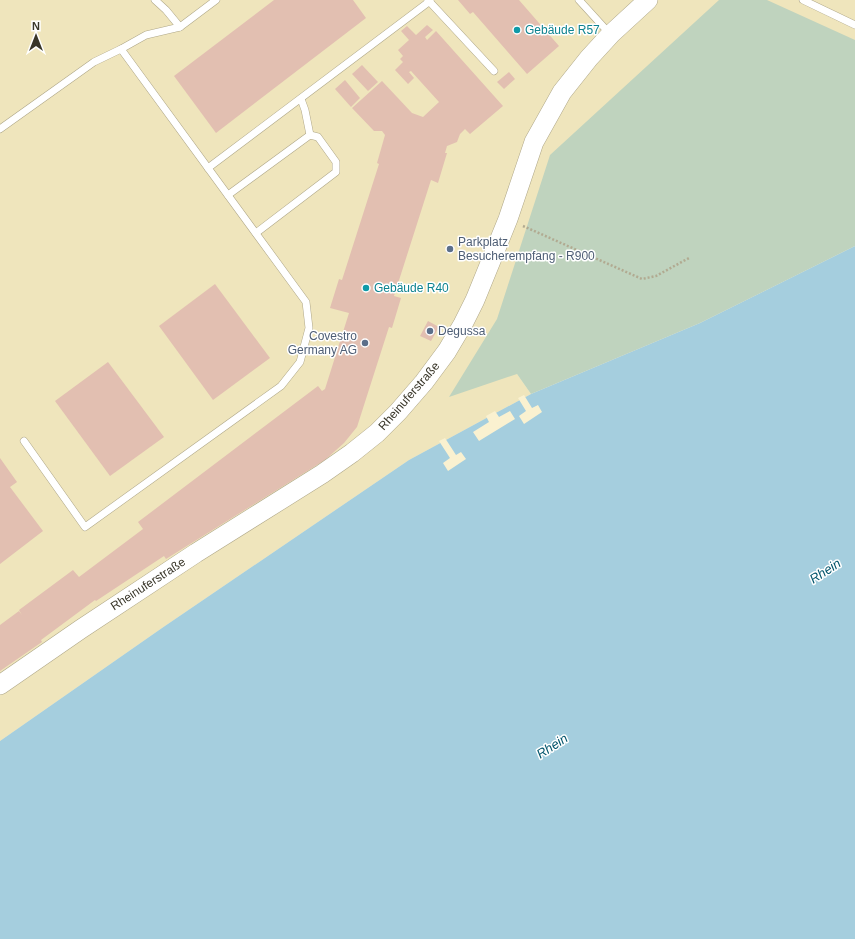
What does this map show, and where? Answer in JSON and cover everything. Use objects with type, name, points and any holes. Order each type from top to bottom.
[{"type":"street","name":"Rheinuferstraße","points":[[0,685],[80,629],[196,553],[322,474],[377,433],[398,412],[424,382],[447,351],[463,324],[475,300],[508,219],[534,142],[562,92],[589,58],[611,34],[643,4]]},
{"type":"lane","points":[[155,0],[166,10],[180,27]]},
{"type":"lane","points":[[0,129],[94,62],[146,35],[180,27],[216,0]]},
{"type":"lane","points":[[579,0],[611,34]]},
{"type":"lane","points":[[803,0],[855,25]]},
{"type":"lane","points":[[208,168],[301,100],[429,1],[494,71]]},
{"type":"lane","points":[[24,441],[85,527],[281,386],[300,362],[309,328],[306,302],[121,49]]},
{"type":"lane","points":[[301,100],[305,110],[310,135]]},
{"type":"lane","points":[[228,195],[310,135]]},
{"type":"lane","points":[[256,233],[336,172],[336,162],[318,137],[310,135]]},
{"type":"path","points":[[508,219],[642,278],[656,276],[689,258]]},
{"type":"shaded area","points":[[0,0],[855,0],[855,182],[517,374],[531,394],[409,460],[162,628],[0,741]]},
{"type":"green space","points":[[719,0],[767,0],[855,40],[855,246],[700,323],[531,394],[517,374],[449,397],[497,319],[550,155]]},
{"type":"water","name":"Rhein","points":[[855,246],[855,939],[0,939],[0,741],[162,628],[409,460],[531,394],[700,323]]},
{"type":"pier","points":[[524,395],[532,408],[538,405],[542,412],[524,424],[519,416],[526,411],[518,398]]},
{"type":"pier","points":[[495,411],[499,417],[510,411],[515,419],[479,441],[473,432],[489,422],[486,416]]},
{"type":"pier","points":[[445,438],[456,455],[461,452],[466,459],[448,471],[443,463],[450,458],[439,441]]},
{"type":"building","points":[[274,0],[353,0],[366,18],[216,133],[174,76]]},
{"type":"building","name":"Gebäude R57","points":[[458,0],[519,0],[559,46],[527,74],[473,12],[470,14]]},
{"type":"building","points":[[427,25],[433,30],[425,37],[427,40],[436,31],[503,106],[470,134],[465,129],[460,134],[457,142],[447,146],[445,153],[447,153],[438,183],[431,180],[394,296],[401,298],[392,328],[389,327],[357,427],[344,443],[325,460],[166,559],[164,556],[96,601],[95,600],[41,640],[42,642],[0,671],[0,625],[19,611],[22,615],[19,610],[73,570],[79,577],[143,529],[138,522],[318,386],[322,391],[325,389],[349,313],[330,308],[339,279],[342,280],[379,164],[377,163],[385,135],[382,131],[374,131],[352,108],[382,81],[412,113],[423,117],[439,102],[411,71],[409,72],[414,78],[408,84],[395,70],[403,62],[400,59],[403,56],[398,50],[409,40],[401,31],[407,26],[416,35]]},
{"type":"building","points":[[362,65],[378,82],[368,91],[352,74]]},
{"type":"building","points":[[509,72],[515,79],[504,89],[497,82]]},
{"type":"building","points":[[345,80],[360,98],[351,107],[335,89]]},
{"type":"building","points":[[215,284],[270,358],[213,400],[159,326]]},
{"type":"building","name":"Degussa","points":[[428,321],[439,327],[431,341],[420,336]]},
{"type":"building","points":[[108,362],[164,437],[110,476],[55,401]]},
{"type":"building","points":[[0,458],[17,482],[10,487],[43,531],[0,564]]},
{"type":"place","name":"Gebäude R57","points":[[517,30]]},
{"type":"place","name":"Parkplatz Besucherempfang - R900","points":[[450,249]]},
{"type":"place","name":"Gebäude R40","points":[[366,288]]},
{"type":"place","name":"Degussa","points":[[430,331]]},
{"type":"place","name":"Covestro Germany AG","points":[[365,343]]}]
